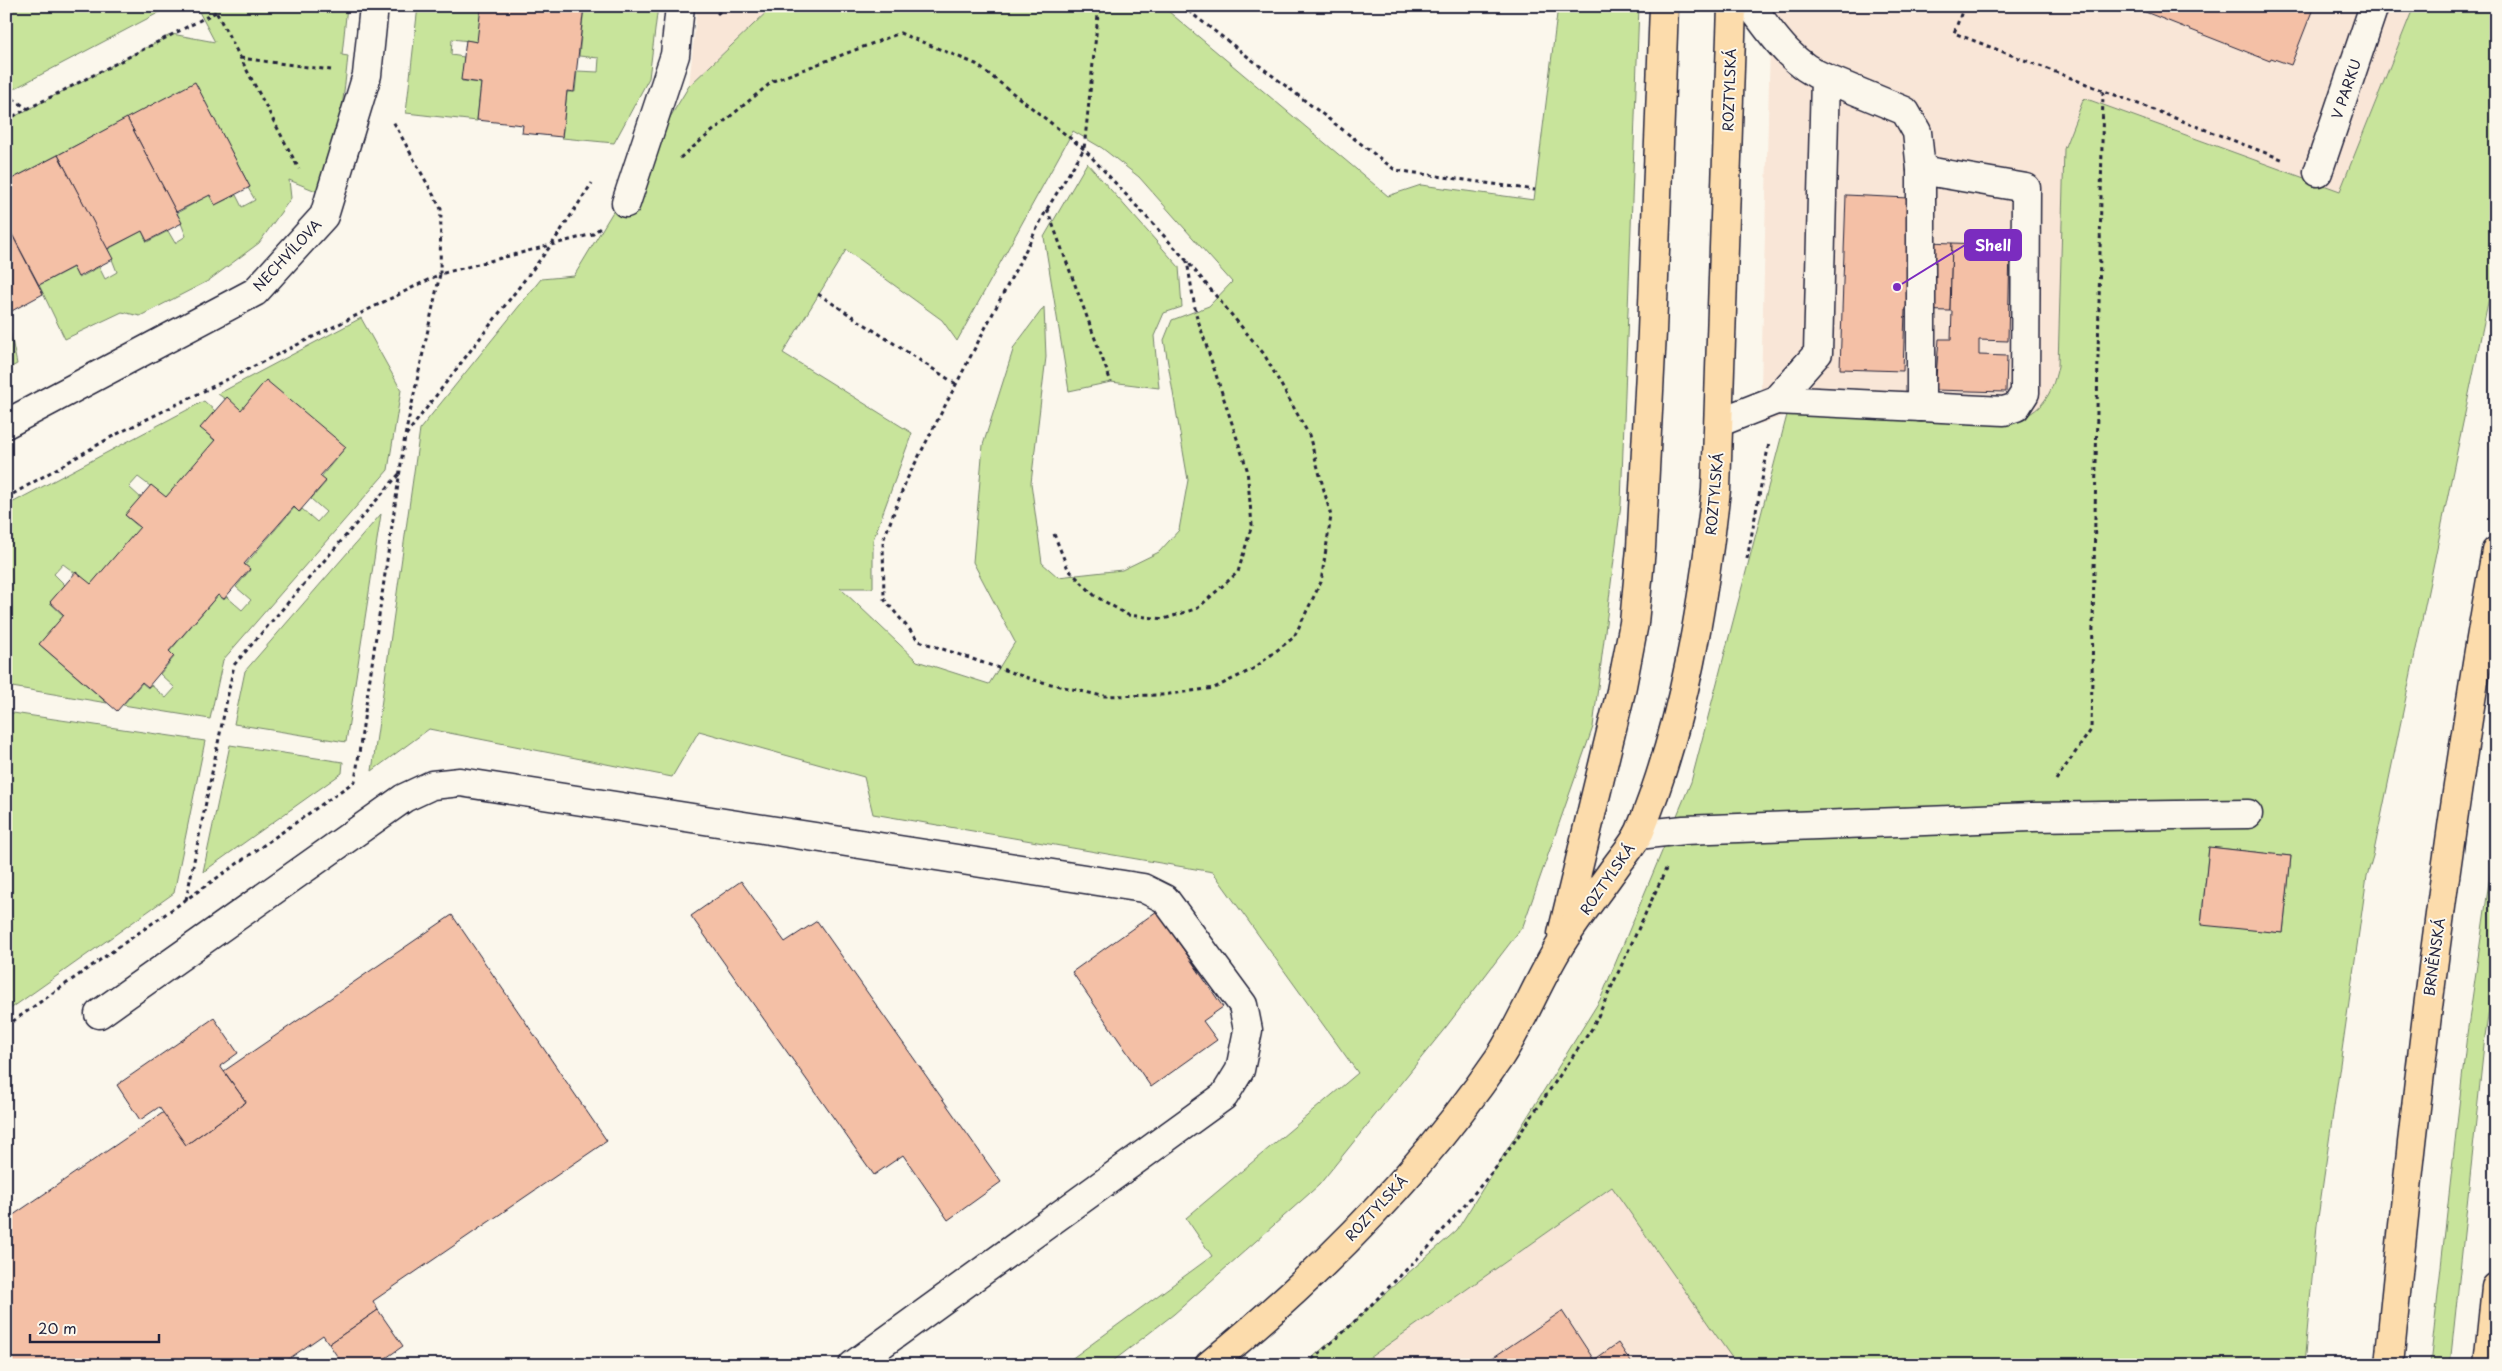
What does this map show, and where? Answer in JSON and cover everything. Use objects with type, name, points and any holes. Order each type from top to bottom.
[{"type":"main road","name":"ROZTYLSKÁ","points":[[1559,948],[1621,691],[1634,623],[1641,538],[1652,332],[1664,6]]},
{"type":"main road","name":"ROZTYLSKÁ","points":[[1209,1365],[1318,1270],[1372,1216],[1438,1140],[1500,1056],[1559,948],[1638,835],[1665,765],[1688,670],[1708,558],[1716,490],[1720,422],[1732,6]]},
{"type":"main road","name":"BRNĚNSKÁ","points":[[2389,1365],[2425,1021],[2475,668],[2496,551]]},
{"type":"main road","points":[[2488,1365],[2496,1287]]},
{"type":"street","name":"NECHVÍLOVA","points":[[6,424],[255,292],[324,216],[367,75],[374,6]]},
{"type":"street","points":[[626,203],[675,55],[680,6]]},
{"type":"street","points":[[1751,6],[1788,55],[1810,72],[1905,111],[1917,132],[1921,170],[1921,407]]},
{"type":"street","name":"V PARKU","points":[[2318,172],[2374,6]]},
{"type":"street","points":[[1776,400],[1818,353],[1825,78]]},
{"type":"street","points":[[1720,422],[1776,400],[2004,411],[2016,406],[2025,393],[2026,188],[1921,170]]},
{"type":"street","points":[[99,1014],[404,798],[432,785],[460,782],[1143,888],[1165,899],[1243,1005],[1248,1030],[1240,1070],[1224,1096],[854,1365]]},
{"type":"street","points":[[1638,835],[1684,830],[2031,817],[2248,814]]},
{"type":"path","points":[[213,6],[324,216]]},
{"type":"path","points":[[678,160],[773,81],[900,33],[976,64],[1084,149],[1187,261],[1268,362],[1309,436],[1331,516],[1321,582],[1294,637],[1253,669],[1214,688],[1162,695],[1102,696],[1034,680],[919,640],[884,599],[883,542],[906,481],[1047,209],[1084,149],[1099,6]]},
{"type":"path","points":[[1182,6],[1395,170],[1534,190]]},
{"type":"path","points":[[1964,6],[1954,33],[2318,172]]},
{"type":"path","points":[[6,120],[216,12]]},
{"type":"path","points":[[240,58],[367,75]]},
{"type":"path","points":[[2031,817],[2091,730],[2103,91]]},
{"type":"path","points":[[6,94],[28,109]]},
{"type":"path","points":[[6,1026],[355,781],[402,472],[405,436],[440,274],[594,234],[626,203]]},
{"type":"path","points":[[1047,209],[1111,382]]},
{"type":"path","points":[[405,436],[552,244]]},
{"type":"path","points":[[1054,534],[1068,569],[1095,596],[1128,615],[1164,619],[1198,608],[1238,572],[1252,525],[1247,469],[1196,314],[1187,261]]},
{"type":"path","points":[[818,294],[956,384]]},
{"type":"path","points":[[186,900],[234,665],[402,472]]},
{"type":"shaded area","points":[[697,6],[773,6],[689,86]]},
{"type":"shaded area","points":[[1771,6],[2414,6],[2340,191],[2084,98],[2064,149],[2058,366],[2053,388],[2042,405],[2026,418],[2007,423],[1787,415],[1760,424]]},
{"type":"shaded area","points":[[1613,1187],[1737,1365],[1359,1365]]},
{"type":"green space","points":[[6,6],[163,6],[160,12],[6,93]]},
{"type":"green space","points":[[196,6],[347,6],[342,55],[348,56],[342,108],[335,142],[324,175],[316,191],[289,180],[291,198],[259,243],[208,281],[140,316],[122,312],[65,339],[39,285],[74,267],[79,278],[99,267],[105,279],[117,272],[108,249],[142,231],[147,242],[168,231],[175,243],[186,236],[177,213],[209,195],[215,205],[236,195],[242,207],[255,200],[195,83],[6,182],[6,121],[172,34],[215,42]]},
{"type":"green space","points":[[418,6],[482,6],[478,42],[452,39],[451,55],[464,57],[462,81],[481,83],[477,121],[406,113]]},
{"type":"green space","points":[[584,6],[658,6],[649,78],[614,143],[562,138],[567,92],[575,92],[577,71],[598,72],[599,58],[579,56]]},
{"type":"green space","points":[[773,6],[1162,6],[1388,196],[1421,185],[1534,200],[1558,6],[1639,6],[1621,504],[1593,727],[1523,926],[1446,1027],[1319,1185],[1174,1314],[1108,1365],[1063,1365],[1212,1256],[1186,1218],[1358,1073],[1213,872],[873,814],[864,777],[699,731],[672,777],[429,729],[372,771],[420,429],[541,279],[574,276],[689,86]],"holes":[[[1073,131],[1102,148],[1139,177],[1232,282],[1209,306],[1172,320],[1164,340],[1188,480],[1179,530],[1159,552],[1122,570],[1058,577],[1042,563],[1031,483],[1046,357],[1044,307],[1014,347],[983,445],[973,562],[1015,642],[989,684],[917,661],[840,588],[873,588],[873,540],[912,433],[783,353],[846,250],[942,320],[957,341]]]},
{"type":"green space","points":[[2414,6],[2496,6],[2496,264],[2373,856],[2367,876],[2317,1225],[2304,1365],[1737,1365],[1612,1187],[1359,1365],[1304,1365],[1457,1230],[1600,1000],[1691,782],[1787,415],[2007,423],[2028,415],[2042,404],[2052,388],[2058,366],[2064,149],[2084,98],[2340,191]],"holes":[[[2209,847],[2291,856],[2283,933],[2201,924]]]},
{"type":"green space","points":[[1087,163],[1179,267],[1182,307],[1164,313],[1154,336],[1159,388],[1111,382],[1069,391],[1044,237]]},
{"type":"green space","points":[[6,311],[17,364],[6,370]]},
{"type":"green space","points":[[361,318],[401,390],[388,470],[223,660],[210,719],[123,705],[142,683],[148,688],[151,685],[166,698],[175,688],[160,674],[174,657],[169,652],[218,595],[224,600],[227,597],[242,610],[251,600],[236,587],[250,570],[245,565],[294,508],[300,512],[302,509],[317,522],[326,512],[311,499],[326,482],[321,477],[345,448],[241,410],[218,394]]},
{"type":"green space","points":[[204,401],[215,411],[201,428],[215,441],[166,498],[138,477],[129,487],[141,498],[126,516],[140,528],[91,585],[63,564],[54,574],[65,585],[50,603],[64,616],[40,645],[107,703],[6,686],[6,506]]},
{"type":"green space","points":[[381,514],[346,742],[234,724],[245,671]]},
{"type":"green space","points":[[6,712],[205,741],[174,893],[6,1012]]},
{"type":"green space","points":[[230,745],[343,762],[342,773],[203,872]]},
{"type":"green space","points":[[2496,834],[2496,965],[2485,1036],[2450,1365],[2430,1365],[2467,1034]]},
{"type":"building","points":[[481,6],[584,6],[574,92],[567,91],[562,137],[522,133],[523,125],[477,120],[481,83],[461,80],[466,40],[477,42]]},
{"type":"building","points":[[2130,6],[2314,6],[2291,65],[2271,58],[2270,61]]},
{"type":"building","points":[[195,82],[250,187],[215,205],[210,195],[176,212],[127,118]]},
{"type":"building","points":[[127,118],[182,223],[147,241],[142,231],[107,249],[58,155]]},
{"type":"building","points":[[58,155],[113,259],[78,277],[73,267],[39,285],[6,223],[6,182]]},
{"type":"building","points":[[1846,195],[1908,198],[1907,241],[1952,243],[1950,311],[1905,310],[1903,371],[1840,369]]},
{"type":"building","points":[[6,223],[43,294],[8,313],[6,311]]},
{"type":"building","points":[[1952,243],[2010,245],[2008,341],[1979,340],[1979,355],[2007,356],[2006,392],[1935,390],[1939,339],[1951,339]]},
{"type":"building","points":[[266,380],[346,447],[320,476],[326,481],[299,512],[294,507],[244,564],[250,569],[224,599],[218,595],[169,651],[174,656],[148,687],[142,682],[117,711],[39,644],[64,615],[50,602],[76,572],[91,584],[140,527],[125,515],[151,485],[166,497],[215,440],[200,428],[227,397],[241,410]]},
{"type":"building","points":[[2209,847],[2291,856],[2283,933],[2201,925]]},
{"type":"building","points":[[741,881],[785,942],[817,921],[1001,1182],[948,1220],[903,1155],[874,1175],[691,916]]},
{"type":"building","points":[[1157,911],[1223,1007],[1203,1021],[1217,1040],[1151,1087],[1072,972]]},
{"type":"building","points":[[452,915],[607,1141],[373,1301],[378,1310],[329,1344],[323,1335],[280,1365],[6,1365],[6,1220],[164,1112],[186,1145],[246,1102],[224,1071]]},
{"type":"building","points":[[214,1018],[238,1053],[220,1066],[246,1102],[186,1145],[159,1107],[140,1120],[117,1085]]},
{"type":"building","points":[[378,1310],[403,1346],[376,1365],[343,1365],[329,1344]]},
{"type":"building","points":[[1562,1311],[1594,1360],[1618,1343],[1633,1365],[1482,1365]]},
{"type":"place","name":"Shell","points":[[1897,287]]}]
